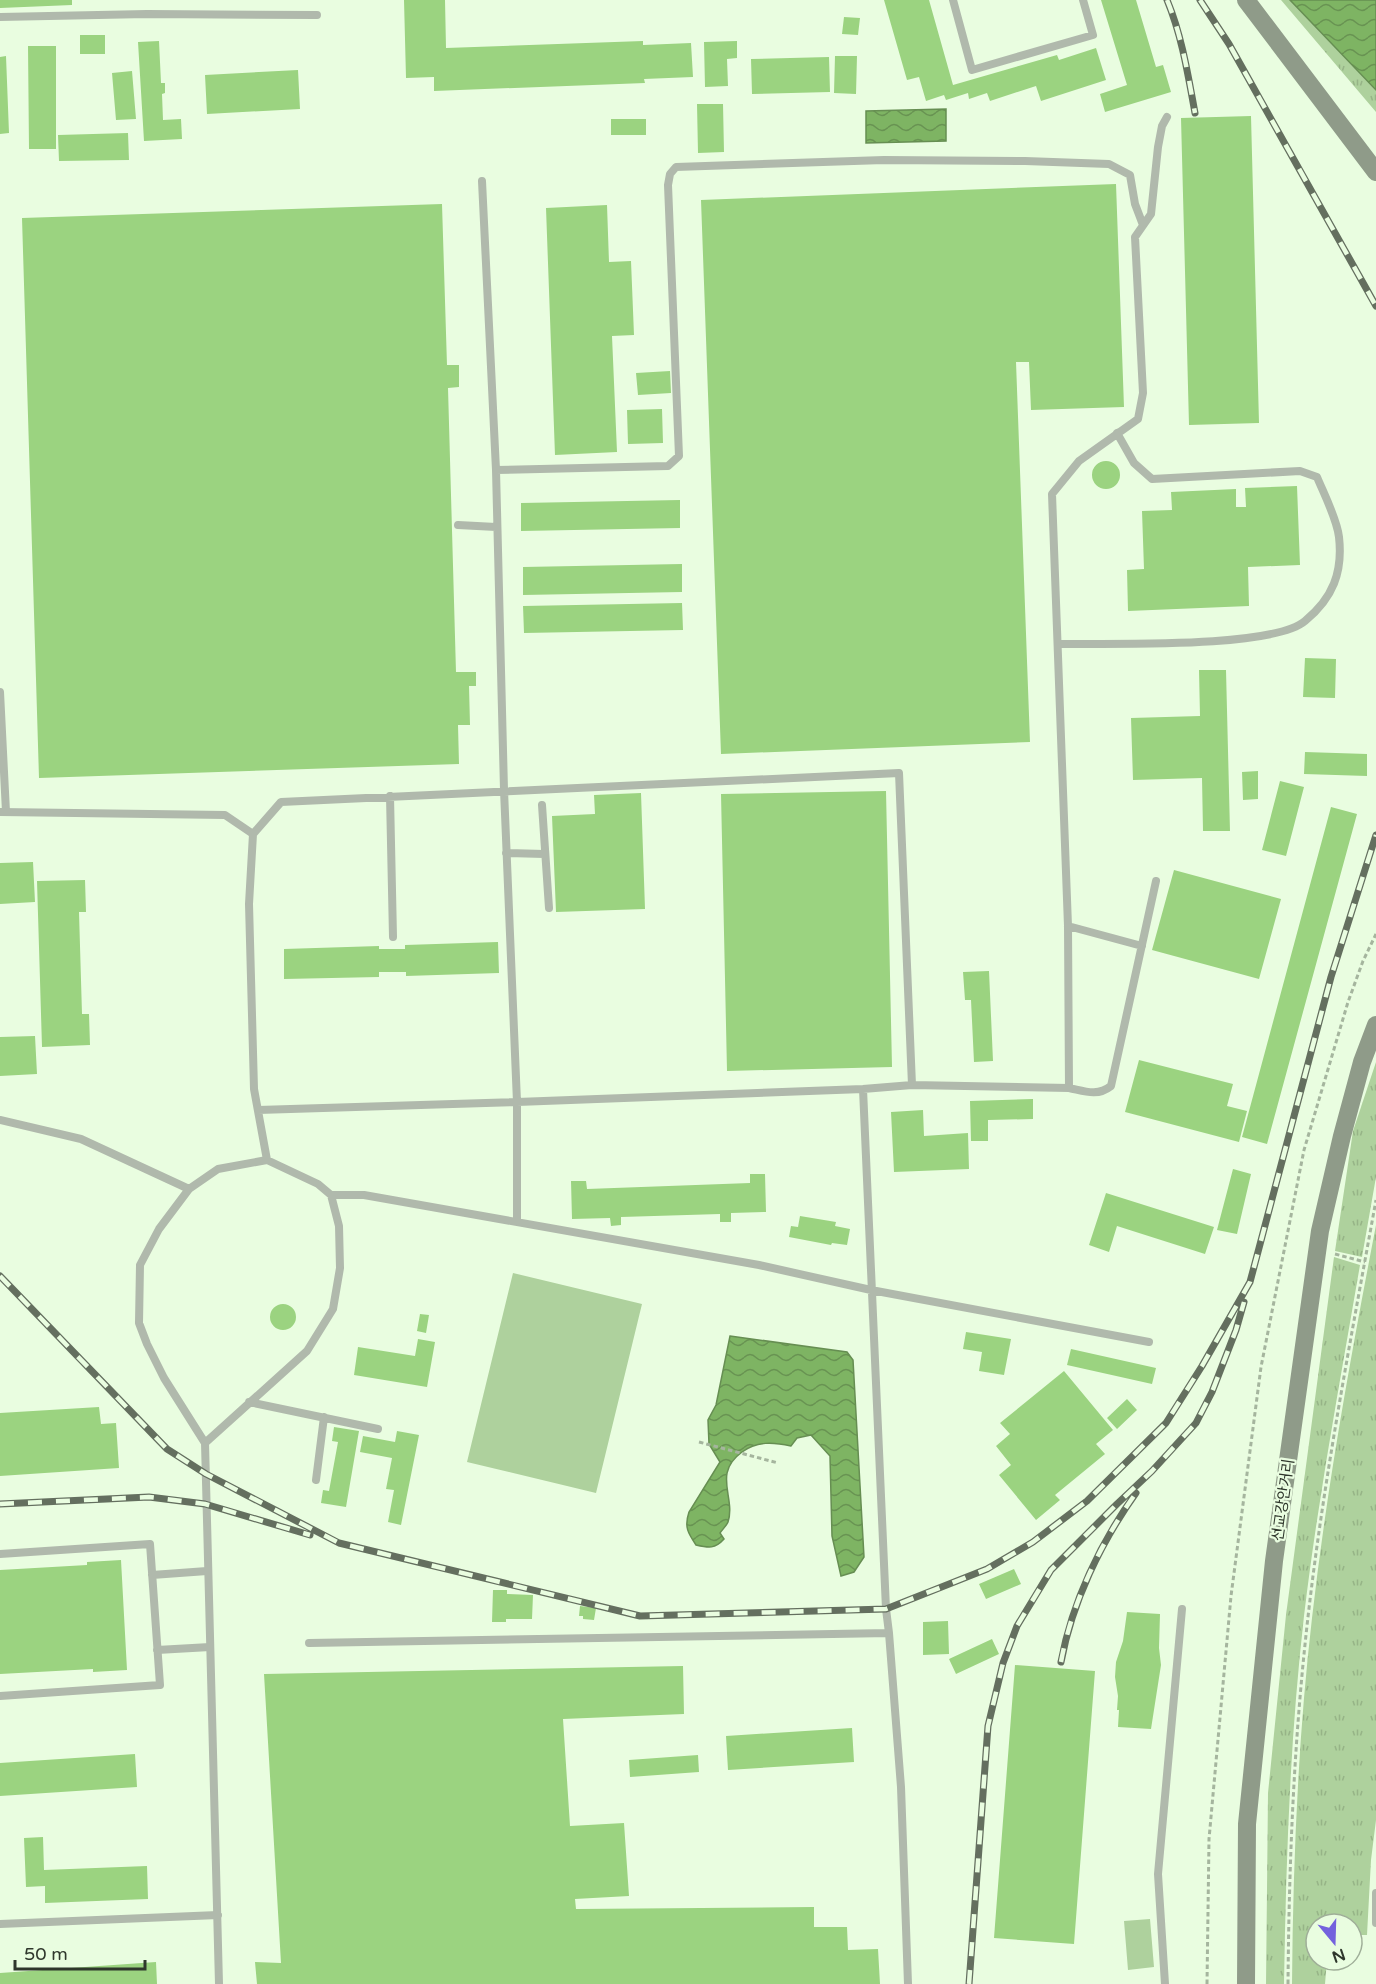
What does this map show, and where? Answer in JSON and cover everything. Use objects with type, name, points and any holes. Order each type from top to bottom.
[{"type":"main road","points":[[1246,0],[1376,172]]},
{"type":"main road","name":"선교강안거리","points":[[1246,1984],[1247,1824],[1274,1561],[1320,1231],[1356,1083],[1376,1025]]},
{"type":"lane","points":[[952,0],[972,70],[1093,35],[1083,0]]},
{"type":"lane","points":[[0,17],[147,14],[317,15]]},
{"type":"lane","points":[[1069,1088],[1068,926],[1052,494],[1078,461],[1138,419],[1143,393],[1135,237],[1151,214],[1157,155],[1162,126],[1167,117]]},
{"type":"lane","points":[[496,470],[668,466],[679,456],[668,184],[670,174],[676,167],[884,160],[1108,164],[1130,175],[1135,204],[1143,225]]},
{"type":"lane","points":[[482,181],[496,470],[506,853],[517,1102],[517,1222]]},
{"type":"lane","points":[[1058,644],[1193,642],[1258,637],[1286,631],[1305,622],[1334,589],[1340,559],[1339,534],[1317,477],[1300,471],[1152,479],[1134,463],[1117,433]]},
{"type":"lane","points":[[458,525],[496,527]]},
{"type":"lane","points":[[0,692],[3,812],[225,814],[253,834]]},
{"type":"lane","points":[[267,1160],[254,1089],[249,927],[253,834],[281,802],[899,773],[912,1085]]},
{"type":"lane","points":[[390,796],[393,937]]},
{"type":"lane","points":[[542,806],[549,908]]},
{"type":"lane","points":[[506,853],[544,854]]},
{"type":"lane","points":[[258,1110],[863,1089],[912,1085],[1069,1088],[1090,1093],[1101,1092],[1111,1086],[1156,881]]},
{"type":"lane","points":[[1068,926],[1142,946]]},
{"type":"lane","points":[[863,1089],[886,1609],[901,1787],[908,1984]]},
{"type":"lane","points":[[0,1120],[81,1139],[189,1189]]},
{"type":"lane","points":[[219,1984],[205,1443],[164,1378],[139,1323],[140,1265],[159,1229],[189,1189],[218,1169],[267,1160],[318,1184],[332,1195],[364,1196],[759,1265],[871,1290],[1149,1342]]},
{"type":"lane","points":[[205,1443],[307,1351],[333,1309],[340,1268],[339,1226],[332,1195]]},
{"type":"lane","points":[[249,1402],[378,1429]]},
{"type":"lane","points":[[316,1480],[324,1417]]},
{"type":"lane","points":[[0,1554],[150,1544],[160,1685],[0,1696]]},
{"type":"lane","points":[[152,1575],[207,1571]]},
{"type":"lane","points":[[1165,1984],[1158,1874],[1182,1609]]},
{"type":"lane","points":[[309,1643],[889,1633]]},
{"type":"lane","points":[[157,1650],[210,1647]]},
{"type":"lane","points":[[1376,1893],[1376,1923]]},
{"type":"lane","points":[[0,1924],[218,1915]]},
{"type":"path","points":[[1207,1984],[1209,1839],[1231,1596],[1261,1367],[1304,1150],[1348,1002],[1376,934]]},
{"type":"path","points":[[1288,1984],[1292,1793],[1308,1617],[1331,1458],[1376,1200]]},
{"type":"path","points":[[1329,1253],[1365,1262]]},
{"type":"path","points":[[699,1442],[778,1463]]},
{"type":"green space","points":[[1281,0],[1290,0],[1376,90],[1376,112]]},
{"type":"green space","points":[[1376,1062],[1376,1177],[1362,1257],[1335,1251],[1353,1131]]},
{"type":"green space","points":[[1376,1225],[1376,1820],[1371,1860],[1367,1935],[1364,1935],[1364,1912],[1304,1912],[1304,1972],[1326,1972],[1325,1984],[1292,1984],[1297,1801],[1312,1618],[1340,1421]]},
{"type":"green space","points":[[1334,1257],[1360,1265],[1323,1484],[1304,1616],[1295,1708],[1290,1800],[1284,1984],[1266,1984],[1268,1793],[1286,1615]]},
{"type":"green space","points":[[513,1273],[642,1304],[596,1493],[467,1462]]},
{"type":"green space","points":[[1150,1919],[1154,1967],[1128,1970],[1124,1921]]},
{"type":"water","points":[[1290,0],[1376,0],[1376,90]]},
{"type":"water","points":[[946,109],[946,141],[866,143],[866,111]]},
{"type":"water","points":[[730,1336],[847,1352],[853,1360],[864,1557],[854,1572],[841,1576],[832,1536],[830,1456],[811,1435],[797,1438],[791,1446],[765,1443],[742,1452],[733,1460],[726,1477],[730,1513],[720,1533],[724,1539],[718,1545],[708,1547],[696,1545],[691,1537],[687,1526],[689,1512],[720,1462],[709,1444],[708,1420],[716,1405]]},
{"type":"building","points":[[0,0],[72,0],[72,5],[0,8]]},
{"type":"building","points":[[404,0],[445,0],[446,48],[643,41],[643,45],[691,43],[693,77],[644,79],[645,83],[434,91],[434,77],[406,78]]},
{"type":"building","points":[[884,0],[929,0],[953,85],[1057,55],[1059,60],[1096,48],[1106,80],[1041,101],[1036,86],[990,101],[987,93],[969,99],[968,93],[946,100],[944,95],[926,101],[919,77],[907,80]]},
{"type":"building","points":[[1101,0],[1136,0],[1156,67],[1163,65],[1171,92],[1105,112],[1100,94],[1127,85]]},
{"type":"building","points":[[844,17],[860,18],[858,35],[842,34]]},
{"type":"building","points":[[80,35],[105,35],[105,54],[80,54]]},
{"type":"building","points":[[159,41],[161,83],[165,83],[165,93],[162,94],[163,120],[181,119],[182,139],[144,141],[138,42]]},
{"type":"building","points":[[737,41],[737,58],[727,59],[728,86],[705,87],[704,42]]},
{"type":"building","points":[[28,46],[56,46],[56,149],[29,149]]},
{"type":"building","points":[[6,56],[9,133],[0,134],[0,57]]},
{"type":"building","points":[[835,56],[857,56],[856,94],[834,93]]},
{"type":"building","points":[[829,57],[830,92],[752,94],[751,59]]},
{"type":"building","points":[[298,70],[300,109],[207,114],[205,75]]},
{"type":"building","points":[[132,71],[136,119],[116,120],[112,73]]},
{"type":"building","points":[[697,104],[723,104],[724,152],[698,153]]},
{"type":"building","points":[[1251,116],[1259,423],[1189,425],[1181,118]]},
{"type":"building","points":[[611,119],[646,119],[646,135],[611,135]]},
{"type":"building","points":[[128,133],[129,160],[59,161],[58,135]]},
{"type":"building","points":[[1116,184],[1124,407],[1031,410],[1029,362],[1016,362],[1030,742],[721,754],[701,200]]},
{"type":"building","points":[[442,204],[447,365],[459,365],[459,387],[448,388],[456,672],[476,672],[476,686],[469,686],[470,725],[458,725],[459,764],[39,778],[22,218]]},
{"type":"building","points":[[607,205],[609,262],[631,261],[634,335],[612,336],[617,452],[555,455],[546,208]]},
{"type":"building","points":[[670,371],[671,393],[638,395],[636,373]]},
{"type":"building","points":[[662,409],[663,443],[628,444],[627,410]]},
{"type":"building","points":[[1106,461],[1116,465],[1120,475],[1116,485],[1106,489],[1096,485],[1092,475],[1096,465]]},
{"type":"building","points":[[1297,486],[1300,565],[1248,567],[1249,606],[1128,611],[1127,570],[1144,569],[1142,511],[1172,510],[1171,492],[1236,489],[1236,507],[1246,507],[1245,488]]},
{"type":"building","points":[[680,500],[680,528],[521,531],[521,503]]},
{"type":"building","points":[[682,564],[682,592],[523,595],[523,567]]},
{"type":"building","points":[[682,603],[683,630],[524,633],[523,606]]},
{"type":"building","points":[[1305,658],[1336,659],[1335,698],[1303,697]]},
{"type":"building","points":[[1199,670],[1226,670],[1230,831],[1203,831],[1202,778],[1133,780],[1131,718],[1200,716]]},
{"type":"building","points":[[1305,752],[1367,754],[1367,776],[1304,774]]},
{"type":"building","points":[[1258,771],[1258,799],[1243,800],[1242,772]]},
{"type":"building","points":[[1280,781],[1304,787],[1286,856],[1262,850]]},
{"type":"building","points":[[886,791],[892,1067],[727,1071],[721,794]]},
{"type":"building","points":[[641,793],[645,909],[556,912],[552,816],[595,814],[594,795]]},
{"type":"building","points":[[1331,807],[1357,814],[1267,1144],[1242,1137]]},
{"type":"building","points":[[33,862],[35,902],[0,904],[0,863]]},
{"type":"building","points":[[1174,870],[1281,899],[1259,979],[1152,950]]},
{"type":"building","points":[[85,880],[86,912],[79,912],[82,1014],[89,1014],[90,1045],[42,1047],[37,881]]},
{"type":"building","points":[[498,942],[499,973],[406,976],[406,972],[379,972],[379,977],[284,979],[284,949],[379,946],[379,949],[405,949],[405,945]]},
{"type":"building","points":[[989,971],[993,1061],[974,1062],[971,1000],[965,1000],[963,972]]},
{"type":"building","points":[[35,1036],[37,1074],[0,1076],[0,1037]]},
{"type":"building","points":[[1139,1060],[1233,1084],[1227,1106],[1247,1111],[1239,1142],[1125,1112]]},
{"type":"building","points":[[1033,1099],[1033,1119],[988,1120],[988,1141],[971,1141],[970,1101]]},
{"type":"building","points":[[923,1110],[924,1136],[968,1133],[969,1169],[894,1172],[891,1112]]},
{"type":"building","points":[[1233,1169],[1251,1174],[1237,1234],[1217,1230]]},
{"type":"building","points":[[750,1174],[765,1174],[766,1212],[731,1213],[731,1222],[720,1222],[720,1214],[621,1217],[621,1225],[611,1226],[610,1218],[572,1219],[571,1181],[586,1181],[587,1189],[750,1183]]},
{"type":"building","points":[[1106,1193],[1214,1227],[1205,1254],[1117,1226],[1109,1252],[1089,1245]]},
{"type":"building","points":[[800,1216],[836,1222],[835,1226],[850,1229],[847,1245],[832,1243],[831,1245],[789,1237],[791,1226],[798,1227]]},
{"type":"building","points":[[283,1304],[292,1308],[296,1317],[292,1326],[283,1330],[274,1326],[270,1317],[274,1308]]},
{"type":"building","points":[[420,1314],[429,1315],[426,1333],[417,1331]]},
{"type":"building","points":[[966,1332],[1011,1339],[1004,1375],[979,1371],[982,1352],[963,1349]]},
{"type":"building","points":[[418,1339],[435,1342],[427,1387],[354,1375],[358,1347],[415,1356]]},
{"type":"building","points":[[1071,1349],[1156,1368],[1152,1384],[1067,1365]]},
{"type":"building","points":[[1064,1371],[1113,1430],[1096,1444],[1105,1454],[1055,1495],[1060,1500],[1036,1520],[999,1475],[1011,1465],[996,1446],[1010,1434],[1000,1423]]},
{"type":"building","points":[[1127,1399],[1137,1410],[1117,1429],[1107,1418]]},
{"type":"building","points":[[99,1407],[101,1424],[116,1423],[119,1468],[0,1476],[0,1413]]},
{"type":"building","points":[[334,1427],[359,1431],[346,1507],[321,1503],[323,1490],[329,1491],[338,1442],[332,1441]]},
{"type":"building","points":[[397,1431],[419,1435],[401,1525],[388,1522],[394,1490],[386,1489],[392,1458],[360,1452],[363,1436],[395,1442]]},
{"type":"building","points":[[121,1560],[127,1670],[93,1672],[93,1669],[0,1674],[0,1570],[87,1565],[87,1562]]},
{"type":"building","points":[[1014,1569],[1021,1584],[986,1599],[979,1584]]},
{"type":"building","points":[[493,1590],[507,1590],[507,1594],[533,1595],[532,1619],[506,1619],[506,1622],[492,1622]]},
{"type":"building","points":[[580,1606],[596,1608],[594,1620],[583,1619],[583,1616],[579,1616]]},
{"type":"building","points":[[1127,1612],[1160,1614],[1161,1665],[1151,1729],[1118,1727],[1116,1662],[1123,1641]]},
{"type":"building","points":[[948,1621],[949,1654],[923,1655],[923,1622]]},
{"type":"building","points":[[992,1639],[999,1654],[956,1674],[949,1659]]},
{"type":"building","points":[[1015,1665],[1095,1671],[1074,1944],[994,1938]]},
{"type":"building","points":[[683,1666],[684,1714],[563,1719],[570,1826],[624,1823],[629,1896],[575,1899],[576,1909],[814,1907],[814,1927],[847,1927],[848,1950],[878,1949],[880,1984],[257,1984],[255,1962],[281,1963],[264,1674]]},
{"type":"building","points":[[852,1728],[854,1762],[728,1770],[726,1736]]},
{"type":"building","points":[[135,1754],[137,1787],[0,1796],[0,1763]]},
{"type":"building","points":[[698,1755],[699,1772],[630,1777],[629,1760]]},
{"type":"building","points":[[43,1837],[44,1870],[147,1866],[148,1899],[45,1903],[45,1886],[26,1887],[24,1838]]},
{"type":"building","points":[[156,1962],[157,1984],[0,1984],[0,1973]]},
{"type":"railway","points":[[1167,0],[1181,42],[1195,113]]},
{"type":"railway","points":[[1200,0],[1229,44],[1376,306]]},
{"type":"railway","points":[[0,1276],[167,1449],[206,1474],[339,1543],[640,1616],[886,1609],[987,1569],[1033,1542],[1087,1501],[1166,1423],[1250,1282],[1331,977],[1376,835]]},
{"type":"railway","points":[[969,1984],[988,1726],[1003,1663],[1017,1626],[1051,1570],[1152,1471],[1196,1423],[1212,1392],[1236,1330],[1244,1302]]},
{"type":"railway","points":[[1061,1662],[1080,1595],[1100,1552],[1136,1493]]},
{"type":"railway","points":[[0,1504],[149,1497],[205,1504],[310,1535]]}]
